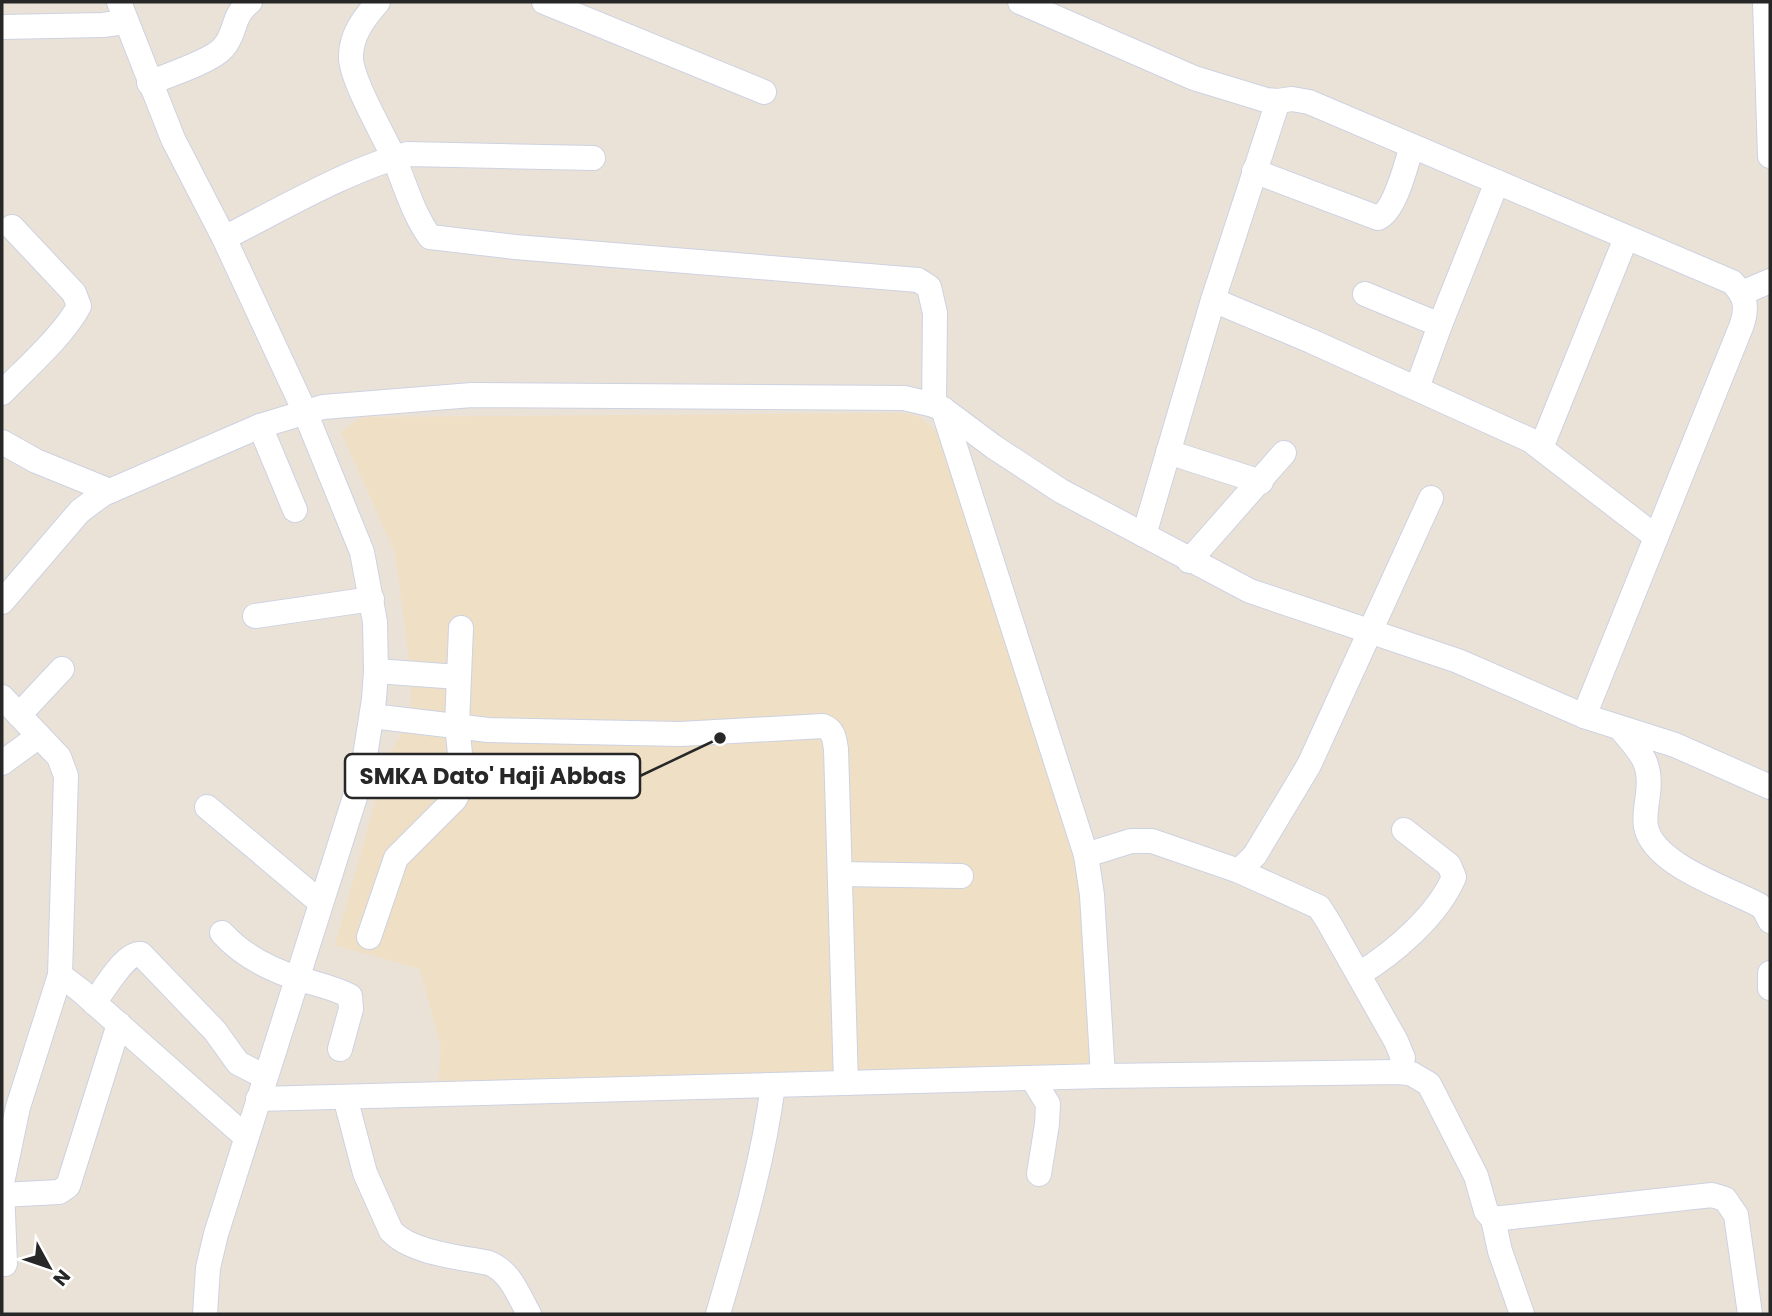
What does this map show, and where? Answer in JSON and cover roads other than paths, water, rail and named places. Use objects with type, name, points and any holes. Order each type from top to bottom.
[{"type":"street","points":[[149,83],[222,50],[232,32],[236,16],[250,2]]},
{"type":"street","points":[[378,2],[356,32],[351,59],[354,72],[422,225],[430,237],[925,282],[932,294],[935,313],[938,407],[1086,855],[1092,895],[1103,1076]]},
{"type":"street","points":[[544,2],[764,92]]},
{"type":"street","points":[[1020,2],[1194,78],[1266,100],[1292,99],[1309,102],[1732,282],[1742,293],[1745,316],[1584,716]]},
{"type":"street","points":[[1765,2],[1770,156]]},
{"type":"street","points":[[2,27],[103,25],[122,12],[173,139],[224,237],[304,412],[362,552],[372,599],[376,671],[362,775],[261,1088],[208,1268],[205,1314]]},
{"type":"street","points":[[1144,535],[1213,300],[1278,101]]},
{"type":"street","points":[[1254,171],[1378,218],[1383,216],[1391,205],[1412,146]]},
{"type":"street","points":[[224,237],[339,181],[394,158],[420,152],[593,158]]},
{"type":"street","points":[[1417,388],[1497,182]]},
{"type":"street","points":[[5,383],[55,337],[79,306],[75,293],[12,227]]},
{"type":"street","points":[[1541,448],[1626,237]]},
{"type":"street","points":[[1742,293],[1770,281]]},
{"type":"street","points":[[1365,294],[1440,324]]},
{"type":"street","points":[[1213,300],[1518,435],[1541,448],[1657,537]]},
{"type":"street","points":[[2,602],[80,511],[110,491],[260,426],[304,412],[348,404],[472,395],[904,398],[938,407],[1061,491],[1189,561],[1265,598],[1458,661],[1584,716],[1675,746],[1770,787]]},
{"type":"street","points":[[260,426],[295,510]]},
{"type":"street","points":[[2,442],[36,461],[110,491]]},
{"type":"street","points":[[1168,452],[1261,482]]},
{"type":"street","points":[[1189,561],[1284,453]]},
{"type":"street","points":[[1239,871],[1255,855],[1309,765],[1431,498]]},
{"type":"street","points":[[255,617],[372,599]]},
{"type":"street","points":[[369,937],[396,858],[461,789],[463,782],[457,725],[461,628]]},
{"type":"street","points":[[5,1264],[2,1185],[10,1101],[60,975],[66,776],[59,757],[10,706],[62,668]]},
{"type":"street","points":[[376,671],[458,677]]},
{"type":"street","points":[[372,716],[488,730],[680,734],[823,726],[830,729],[834,734],[836,749],[846,1083]]},
{"type":"street","points":[[1620,728],[1646,760],[1650,771],[1646,826],[1659,849],[1685,868],[1759,905],[1770,921]]},
{"type":"street","points":[[2,763],[39,736]]},
{"type":"street","points":[[207,807],[320,902]]},
{"type":"street","points":[[1359,974],[1380,962],[1405,940],[1443,898],[1454,877],[1449,865],[1404,830]]},
{"type":"street","points":[[1086,855],[1143,840],[1239,871],[1319,907],[1401,1053],[1403,1063],[1399,1072]]},
{"type":"street","points":[[841,874],[961,876]]},
{"type":"street","points":[[222,933],[245,954],[296,978],[336,989],[350,996],[351,1009],[340,1049]]},
{"type":"street","points":[[94,1003],[125,961],[132,955],[141,954],[215,1031],[238,1063],[261,1088],[345,1097],[1103,1076],[1412,1074],[1429,1084],[1476,1176],[1486,1211],[1493,1219],[1500,1251],[1522,1314]]},
{"type":"street","points":[[1770,972],[1770,988]]},
{"type":"street","points":[[60,975],[246,1138]]},
{"type":"street","points":[[2,1195],[59,1192],[68,1186],[119,1024]]},
{"type":"street","points":[[1039,1174],[1048,1104],[1067,1077]]},
{"type":"street","points":[[1032,1079],[1048,1104]]},
{"type":"street","points":[[718,1314],[756,1182],[773,1085]]},
{"type":"street","points":[[345,1097],[365,1173],[391,1231],[414,1246],[489,1263],[501,1269],[507,1274],[528,1314]]},
{"type":"street","points":[[1493,1219],[1720,1196],[1731,1205],[1736,1215],[1750,1314]]},
{"type":"place","name":"SMKA Dato' Haji Abbas","points":[[720,738]]}]
